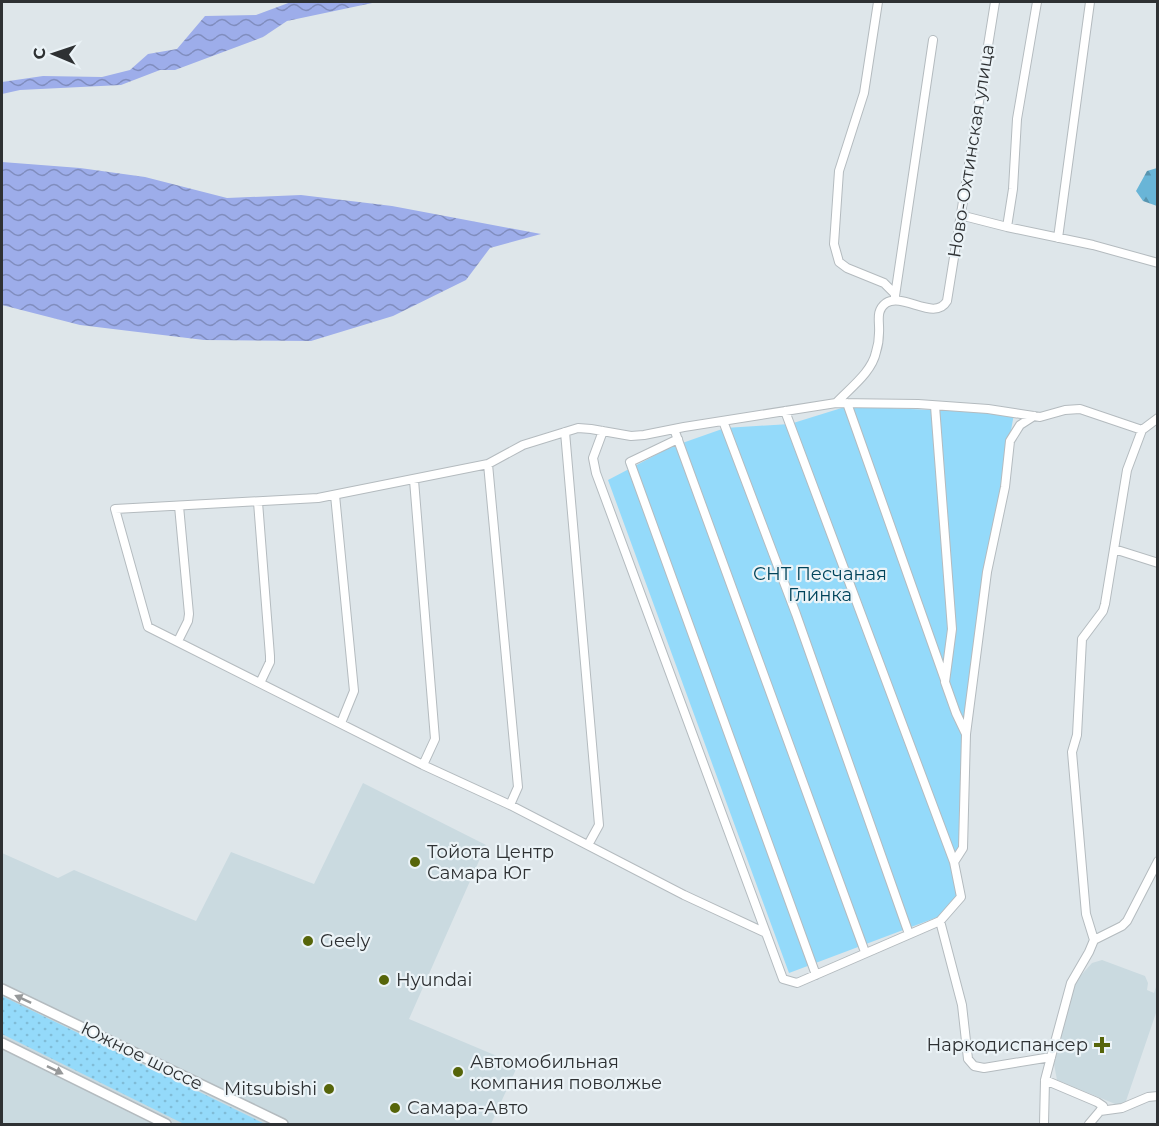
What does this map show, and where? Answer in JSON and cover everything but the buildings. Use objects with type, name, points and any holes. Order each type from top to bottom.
[{"type":"main road","name":"Южное шоссе","points":[[2,989],[283,1125]]},
{"type":"main road","points":[[2,1043],[166,1125]]},
{"type":"street","points":[[879,2],[864,93],[839,171],[834,244],[839,262],[847,268],[884,283],[895,297]]},
{"type":"street","name":"Ново-Охтинская улица","points":[[895,297],[932,308],[942,307],[947,301],[995,2]]},
{"type":"street","points":[[1007,227],[1013,189],[1017,119],[1037,2]]},
{"type":"street","points":[[1058,238],[1090,2]]},
{"type":"street","points":[[836,403],[868,369],[876,355],[879,312],[895,297],[933,40]]},
{"type":"street","points":[[960,214],[1007,227],[1093,244],[1158,263]]},
{"type":"street","points":[[766,933],[684,896],[510,805],[423,765],[148,627],[115,509],[318,498],[488,464],[523,445],[578,429],[631,436],[836,403],[935,406],[1010,411],[1034,416],[1047,416],[1065,410],[1080,409],[1142,430]]},
{"type":"street","points":[[847,403],[956,713],[966,734]]},
{"type":"street","points":[[935,406],[952,629],[945,681]]},
{"type":"street","points":[[603,431],[593,458],[596,473],[783,979],[797,983],[940,921],[961,897],[954,862],[786,411]]},
{"type":"street","points":[[954,862],[963,848],[966,734],[987,572],[1005,487],[1010,441],[1020,425],[1034,416]]},
{"type":"street","points":[[1044,1125],[1045,1080],[1051,1057],[1071,984],[1094,940],[1086,914],[1072,752],[1077,735],[1082,639],[1103,611],[1127,470],[1142,430],[1158,418]]},
{"type":"street","points":[[723,421],[796,614],[909,934]]},
{"type":"street","points":[[674,429],[865,952]]},
{"type":"street","points":[[565,432],[599,825],[588,845]]},
{"type":"street","points":[[678,440],[630,462],[816,975]]},
{"type":"street","points":[[488,464],[518,787],[510,805]]},
{"type":"street","points":[[414,480],[435,739],[423,765]]},
{"type":"street","points":[[335,495],[354,691],[341,723]]},
{"type":"street","points":[[258,501],[270,656],[270,662],[260,683]]},
{"type":"street","points":[[178,641],[189,614],[179,506]]},
{"type":"street","points":[[1114,549],[1158,563]]},
{"type":"street","points":[[1094,940],[1122,926],[1127,921],[1158,861]]},
{"type":"street","points":[[940,921],[962,1005],[970,1063],[984,1068],[1051,1057]]},
{"type":"street","points":[[1045,1080],[1103,1106],[1089,1125]]},
{"type":"street","points":[[1100,1111],[1122,1108],[1148,1097],[1158,1096]]},
{"type":"shaded area","points":[[363,783],[486,845],[409,1019],[518,1065],[491,1124],[2,1124],[2,853],[58,878],[74,870],[196,921],[231,852],[314,884]]},
{"type":"shaded area","name":"Наркодиспансер","points":[[1102,960],[1145,976],[1148,983],[1147,990],[1154,993],[1157,984],[1157,1010],[1126,1101],[1120,1106],[1057,1080],[1054,1064],[1075,982],[1092,963]]},
{"type":"green space","points":[[1157,146],[1158,206],[1143,201],[1136,191],[1147,171],[1157,168]]},
{"type":"green space","name":"СНТ Песчаная Глинка","points":[[848,406],[1014,414],[985,572],[964,736],[961,848],[951,863],[958,897],[943,915],[789,973],[608,480],[671,447],[725,428],[790,424]]},
{"type":"green space","points":[[2,996],[265,1124],[184,1124],[2,1034]]},
{"type":"water","points":[[291,2],[377,2],[287,21],[263,37],[175,70],[160,70],[121,85],[20,90],[2,94],[2,82],[43,76],[102,77],[130,70],[148,54],[177,49],[205,16],[256,15]]},
{"type":"water","points":[[2,162],[80,168],[145,177],[227,198],[301,195],[392,206],[541,234],[490,248],[466,280],[393,316],[311,341],[204,340],[80,325],[2,305]]},
{"type":"place","name":"Тойота Центр Самара Юг","points":[[415,862]]},
{"type":"place","name":"Geely","points":[[308,941]]},
{"type":"place","name":"Hyundai","points":[[384,980]]},
{"type":"place","name":"Наркодиспансер","points":[[1102,1045]]},
{"type":"place","name":"Автомобильная компания поволжье","points":[[458,1072]]},
{"type":"place","name":"Mitsubishi","points":[[329,1089]]},
{"type":"place","name":"Самара-Авто","points":[[395,1108]]}]
